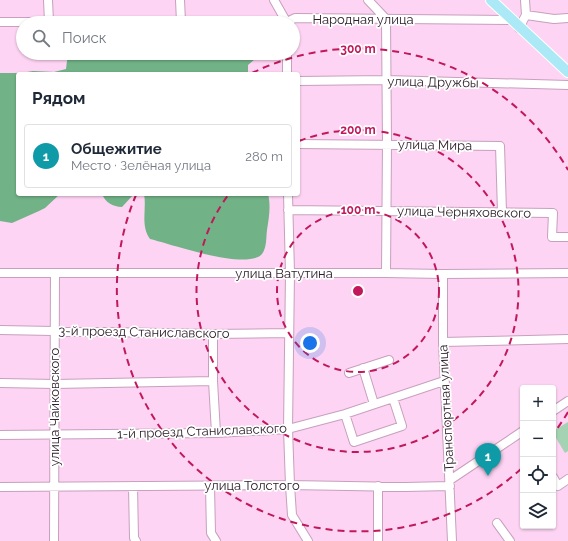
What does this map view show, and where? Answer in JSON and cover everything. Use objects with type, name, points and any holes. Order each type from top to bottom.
[{"type":"main road","points":[[491,0],[519,28],[568,72]]},
{"type":"street","points":[[48,0],[49,16]]},
{"type":"street","points":[[180,0],[181,16]]},
{"type":"street","points":[[274,0],[283,16]]},
{"type":"street","points":[[368,0],[386,19],[386,273]]},
{"type":"street","points":[[519,28],[526,14],[525,0]]},
{"type":"street","points":[[526,14],[554,19],[568,18]]},
{"type":"street","name":"Народная улица","points":[[300,18],[511,20]]},
{"type":"street","name":"Народная улица","points":[[0,22],[16,22]]},
{"type":"street","points":[[287,60],[287,72]]},
{"type":"street","name":"улица Дружбы","points":[[300,81],[386,80],[568,85]]},
{"type":"street","name":"улица Мира","points":[[300,144],[500,146],[502,212]]},
{"type":"street","points":[[288,196],[290,273],[288,429],[290,485],[292,515],[308,541]]},
{"type":"street","name":"улица Черняховского","points":[[288,210],[552,212],[552,237],[568,237]]},
{"type":"street","name":"улица Ватутина","points":[[0,273],[568,273]]},
{"type":"street","name":"улица Чайковского","points":[[54,541],[55,273]]},
{"type":"street","name":"Транспортная улица","points":[[443,274],[444,381],[452,541]]},
{"type":"street","name":"3-й проезд Станиславского","points":[[0,330],[213,334],[289,333]]},
{"type":"street","points":[[213,334],[213,381],[216,433]]},
{"type":"street","points":[[443,342],[568,339]]},
{"type":"street","points":[[349,373],[388,360]]},
{"type":"street","points":[[363,368],[374,404]]},
{"type":"street","points":[[0,383],[55,384],[213,381]]},
{"type":"street","name":"1-й проезд Станиславского","points":[[0,435],[55,436],[216,433],[288,429],[345,414],[444,381]]},
{"type":"street","points":[[345,414],[354,442],[395,429],[402,426],[393,398]]},
{"type":"street","points":[[556,409],[568,401]]},
{"type":"street","points":[[450,483],[520,433]]},
{"type":"street","points":[[556,482],[558,486],[568,479]]},
{"type":"street","name":"улица Толстого","points":[[0,486],[378,486],[450,483]]},
{"type":"street","points":[[133,486],[134,538],[136,541]]},
{"type":"street","points":[[210,486],[211,533],[216,541]]},
{"type":"street","points":[[378,486],[378,541]]},
{"type":"street","points":[[497,523],[510,541]]},
{"type":"green space","points":[[67,60],[254,60],[248,65],[248,72],[54,72],[66,69]]},
{"type":"green space","points":[[33,71],[54,72],[27,72]]},
{"type":"green space","points":[[0,73],[16,73],[16,196],[58,196],[45,208],[12,223],[0,221]]},
{"type":"green space","points":[[103,196],[132,196],[122,207],[110,204]]},
{"type":"green space","points":[[144,196],[268,196],[269,212],[264,251],[262,254],[254,258],[241,260],[208,255],[150,239],[144,223]]},
{"type":"green space","points":[[568,422],[568,451],[565,453],[556,438],[556,429]]},
{"type":"place","name":"Общежитие","points":[[488,476]]}]
